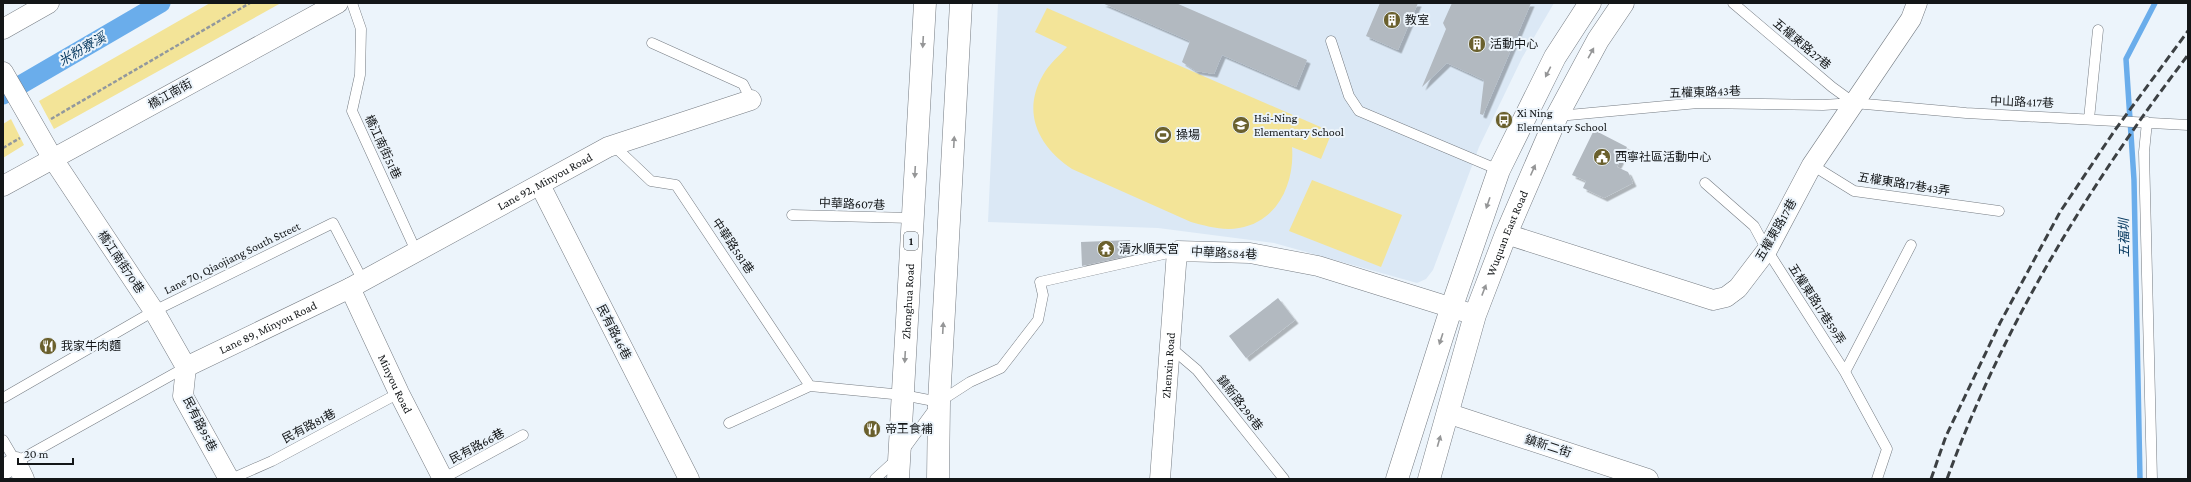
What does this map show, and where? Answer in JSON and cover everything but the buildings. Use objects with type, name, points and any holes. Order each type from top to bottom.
[{"type":"street","points":[[3,29],[49,3]]},
{"type":"street","name":"橋江南街","points":[[3,186],[338,3]]},
{"type":"street","name":"Zhonghua Road","points":[[898,469],[925,3]]},
{"type":"street","points":[[938,479],[939,402],[961,3]]},
{"type":"street","points":[[1397,479],[1451,309],[1499,170],[1555,57],[1590,3]]},
{"type":"street","name":"Wuquan East Road","points":[[1429,479],[1475,315],[1506,234],[1557,116],[1598,40],[1623,3]]},
{"type":"street","name":"五權東路17巷","points":[[1506,234],[1713,300],[1726,297],[1738,288],[1767,250],[1812,164],[1911,19],[1917,3]]},
{"type":"street","name":"橋江南街70巷","points":[[3,72],[53,158],[154,310],[186,367]]},
{"type":"street","name":"Lane 92, Minyou Road","points":[[356,285],[613,145],[751,100]]},
{"type":"street","name":"民有路46巷","points":[[540,185],[689,479]]},
{"type":"street","name":"中華路584巷","points":[[1177,251],[1250,253],[1318,266],[1451,309],[1475,315]]},
{"type":"street","name":"Zhenxin Road","points":[[1160,479],[1177,251]]},
{"type":"street","name":"Lane 89, Minyou Road","points":[[186,367],[356,285]]},
{"type":"street","name":"Minyou Road","points":[[356,285],[398,393],[442,479]]},
{"type":"street","name":"民有路95巷","points":[[186,367],[183,396],[230,479]]},
{"type":"street","name":"鎮新二街","points":[[1447,413],[1648,479]]},
{"type":"lane","name":"橋江南街51巷","points":[[352,3],[361,29],[360,75],[352,111],[416,251]]},
{"type":"lane","name":"五權東路27巷","points":[[1737,4],[1832,87],[1854,103]]},
{"type":"lane","points":[[2089,119],[2098,30]]},
{"type":"lane","points":[[1331,41],[1349,96],[1359,111],[1499,170]]},
{"type":"lane","points":[[652,43],[743,84],[751,100]]},
{"type":"lane","name":"五權東路43巷","points":[[1557,116],[1698,103],[1823,105],[1854,103]]},
{"type":"lane","name":"中山路417巷","points":[[1854,103],[1966,113],[2188,125]]},
{"type":"lane","points":[[2148,122],[2144,152],[2152,479]]},
{"type":"lane","name":"中華路581巷","points":[[613,145],[651,181],[676,185],[810,386]]},
{"type":"lane","name":"五權東路17巷43弄","points":[[1812,164],[1854,191],[1999,211]]},
{"type":"lane","name":"五權東路17巷59弄","points":[[1705,183],[1754,226],[1767,250],[1845,372],[1887,449],[1877,479]]},
{"type":"lane","name":"中華路607巷","points":[[792,215],[912,218]]},
{"type":"lane","name":"Lane 70, Qiaojiang South Street","points":[[3,398],[154,310],[333,223],[356,285]]},
{"type":"lane","name":"五權東路17巷59弄","points":[[1845,372],[1910,245]]},
{"type":"lane","name":"中華路584巷","points":[[898,469],[939,402],[970,382],[1001,368],[1038,320],[1043,294],[1040,282],[1177,251]]},
{"type":"lane","name":"鎮新路298巷","points":[[1170,347],[1197,370],[1284,479]]},
{"type":"lane","points":[[3,440],[14,470],[186,367]]},
{"type":"lane","points":[[729,423],[810,386],[903,395],[939,402]]},
{"type":"lane","name":"民有路81巷","points":[[230,479],[272,461],[398,393]]},
{"type":"lane","name":"民有路66巷","points":[[442,479],[523,435]]},
{"type":"lane","points":[[875,479],[898,469]]},
{"type":"path","points":[[65,109],[250,3]]},
{"type":"shaded area","points":[[210,3],[281,3],[54,129],[39,101]]},
{"type":"shaded area","name":"Hsi-Ning Elementary School","points":[[998,3],[1554,3],[1522,58],[1479,147],[1433,270],[1426,279],[1417,283],[1274,243],[1158,228],[988,222]]},
{"type":"shaded area","points":[[1047,8],[1332,132],[1321,159],[1292,147],[1292,160],[1287,186],[1274,209],[1264,218],[1253,224],[1233,229],[1215,228],[1191,222],[1072,169],[1050,150],[1037,128],[1034,116],[1034,103],[1037,89],[1043,75],[1067,47],[1035,32]]},
{"type":"shaded area","points":[[11,119],[24,145],[3,158],[3,124]]},
{"type":"shaded area","points":[[1312,180],[1402,215],[1381,267],[1289,231]]},
{"type":"waterway","name":"米粉寮溪","points":[[3,95],[161,3]]},
{"type":"waterway","name":"五福圳","points":[[2140,479],[2134,180],[2126,59],[2155,3]]},
{"type":"railway","points":[[1931,479],[1946,436],[2000,323],[2060,212],[2115,130],[2188,31]]},
{"type":"railway","points":[[1947,479],[1969,422],[1994,366],[2051,258],[2116,154],[2188,55]]},
{"type":"place","name":"教室","points":[[1392,20]]},
{"type":"place","name":"活動中心","points":[[1477,44]]},
{"type":"place","name":"Xi Ning Elementary School","points":[[1504,120]]},
{"type":"place","name":"Hsi-Ning Elementary School","points":[[1241,125]]},
{"type":"place","name":"操場","points":[[1163,135]]},
{"type":"place","name":"西寧社區活動中心","points":[[1602,157]]},
{"type":"place","name":"清水順天宮","points":[[1106,249]]},
{"type":"place","name":"我家牛肉麵","points":[[48,346]]},
{"type":"place","name":"帝王食補","points":[[872,429]]}]
